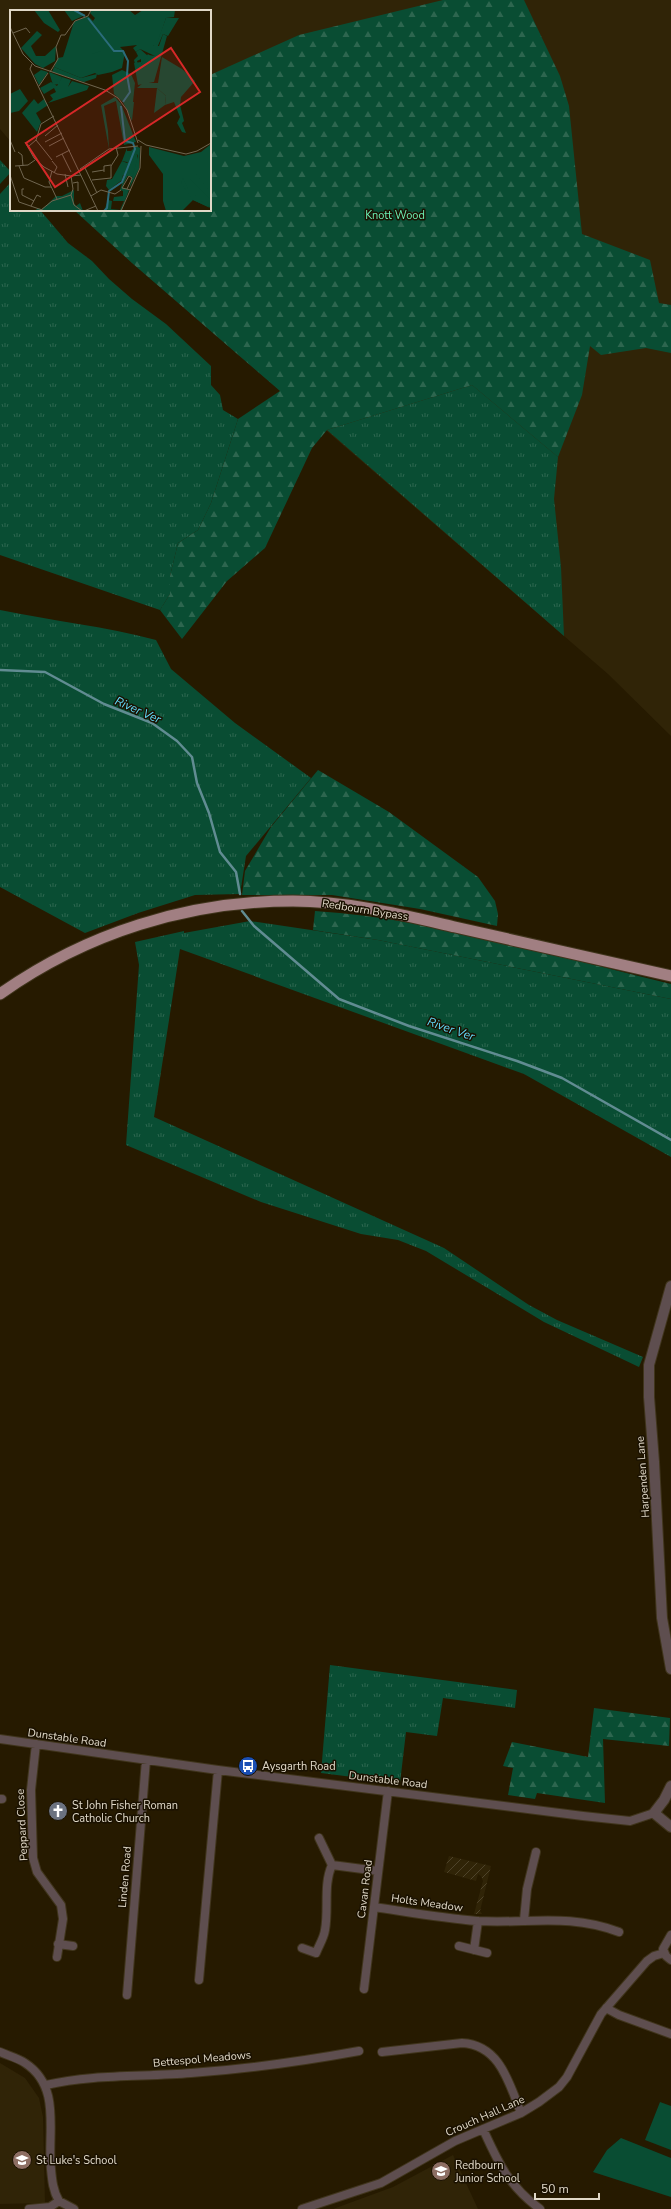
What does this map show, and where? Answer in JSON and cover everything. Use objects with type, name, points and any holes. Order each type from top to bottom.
[{"type":"main road","name":"Redbourn Bypass","points":[[0,994],[47,963],[92,941],[162,917],[212,907],[255,902],[295,901],[351,906],[410,917],[671,976]]},
{"type":"street","name":"Harpenden Lane","points":[[671,1286],[649,1365],[649,1397],[662,1618],[671,1669]]},
{"type":"street","name":"Dunstable Road","points":[[0,1739],[218,1770],[630,1821],[654,1813]]},
{"type":"street","name":"Peppard Close","points":[[36,1744],[31,1790],[33,1858],[37,1872],[60,1905],[63,1919],[57,1957]]},
{"type":"street","name":"Linden Road","points":[[127,1995],[146,1760]]},
{"type":"street","points":[[199,1980],[218,1770]]},
{"type":"street","points":[[671,1786],[664,1800],[654,1813],[671,1827]]},
{"type":"street","name":"Cavan Road","points":[[364,1989],[388,1792]]},
{"type":"street","points":[[302,1948],[316,1953],[325,1930],[328,1878],[332,1865],[319,1838]]},
{"type":"street","points":[[524,1920],[527,1889],[536,1852]]},
{"type":"street","points":[[332,1865],[378,1871]]},
{"type":"street","name":"Holts Meadow","points":[[374,1907],[478,1921],[582,1921],[619,1932]]},
{"type":"street","points":[[474,1950],[478,1921]]},
{"type":"street","points":[[671,1935],[664,1946],[664,1953],[671,1960]]},
{"type":"street","points":[[58,1944],[73,1946]]},
{"type":"street","points":[[459,1946],[487,1953]]},
{"type":"street","name":"Crouch Hall Lane","points":[[302,2209],[386,2181],[432,2153],[521,2113],[550,2095],[567,2077],[588,2034],[606,2008],[647,1961],[654,1956],[664,1953]]},
{"type":"street","points":[[606,2008],[619,2015],[671,2034]]},
{"type":"street","points":[[382,2052],[462,2043],[479,2047],[490,2052],[501,2065],[521,2113]]},
{"type":"street","name":"Bettespol Meadows","points":[[46,2085],[67,2081],[192,2073],[320,2058],[360,2051]]},
{"type":"street","points":[[0,2052],[26,2063],[38,2074],[46,2085],[51,2104],[49,2153],[52,2177],[59,2201],[74,2209]]},
{"type":"street","points":[[483,2129],[505,2175],[527,2199],[540,2209]]},
{"type":"street","points":[[29,2209],[50,2207],[59,2201]]},
{"type":"shaded area","name":"Knott Wood","points":[[0,0],[671,0],[671,736],[608,674],[132,263],[75,211],[211,211],[211,10],[10,10],[10,141],[0,129]]},
{"type":"shaded area","points":[[449,1856],[491,1866],[480,1911],[482,1914],[474,1914],[483,1881],[481,1876],[478,1874],[476,1881],[444,1872]]},
{"type":"shaded area","name":"St Luke's School","points":[[0,2063],[25,2078],[39,2098],[43,2117],[45,2203],[0,2204]]},
{"type":"shaded area","name":"Redbourn Junior School","points":[[453,2155],[478,2209],[333,2209],[393,2187]]},
{"type":"green space","name":"Knott Wood","points":[[443,0],[524,0],[560,76],[569,106],[582,234],[650,260],[659,303],[671,305],[671,353],[646,348],[601,355],[590,346],[582,395],[558,457],[472,385],[327,430],[312,448],[265,548],[227,581],[182,639],[160,610],[170,594],[170,576],[178,543],[198,530],[211,503],[238,419],[280,391],[132,263],[75,211],[211,211],[211,75],[299,35]]},
{"type":"green space","points":[[0,160],[10,171],[10,173],[0,184]]},
{"type":"green space","points":[[10,183],[10,211],[41,211],[68,243],[92,261],[109,279],[132,299],[166,324],[211,366],[211,385],[220,395],[223,410],[238,419],[211,503],[198,530],[178,543],[170,576],[170,594],[160,610],[0,555],[0,194]]},
{"type":"green space","points":[[472,385],[558,457],[554,499],[561,567],[564,636],[327,430]]},
{"type":"green space","points":[[0,610],[117,631],[156,640],[171,669],[235,723],[311,778],[246,856],[240,894],[195,895],[138,913],[85,933],[0,887]]},
{"type":"green space","points":[[318,770],[389,812],[478,877],[495,901],[498,914],[497,926],[420,909],[332,895],[242,895],[245,871],[271,827]]},
{"type":"green space","points":[[315,911],[360,915],[450,930],[539,951],[671,984],[671,999],[378,940],[313,930]]},
{"type":"green space","points":[[250,921],[378,940],[671,999],[671,1157],[524,1074],[180,949],[154,1117],[444,1248],[529,1305],[557,1320],[643,1357],[639,1367],[544,1322],[426,1251],[398,1240],[361,1234],[261,1202],[126,1145],[139,965],[135,942],[184,931],[184,933]]},
{"type":"green space","points":[[330,1665],[517,1690],[515,1708],[443,1698],[437,1736],[406,1732],[400,1783],[321,1773]]},
{"type":"green space","points":[[594,1708],[670,1718],[669,1746],[603,1739],[605,1803],[537,1793],[535,1799],[508,1795],[513,1768],[503,1766],[512,1742],[588,1757]]},
{"type":"green space","points":[[660,2102],[671,2106],[671,2150],[645,2140]]},
{"type":"green space","points":[[621,2138],[671,2158],[671,2197],[593,2172],[607,2150]]},
{"type":"waterway","name":"River Ver","points":[[0,670],[45,672],[104,704],[152,723],[177,741],[192,757],[197,783],[209,813],[220,852],[236,872],[240,894]]},
{"type":"waterway","name":"River Ver","points":[[242,911],[254,926],[339,999],[409,1026],[517,1061],[562,1078],[671,1140]]},
{"type":"place","name":"Aysgarth Road","points":[[248,1766]]},
{"type":"place","name":"St John Fisher Roman Catholic Church","points":[[58,1811]]},
{"type":"place","name":"St Luke's School","points":[[22,2160]]},
{"type":"place","name":"Redbourn Junior School","points":[[441,2171]]}]
